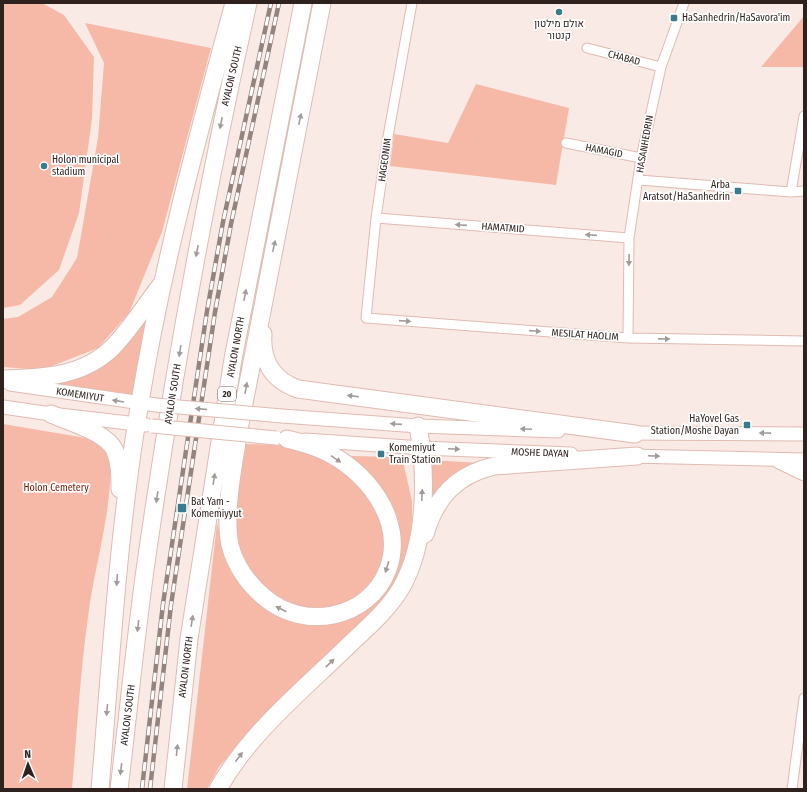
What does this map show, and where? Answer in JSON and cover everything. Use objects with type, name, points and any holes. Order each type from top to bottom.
[{"type":"highway","points":[[120,541],[144,425],[139,404],[162,284],[181,199],[234,3]]},
{"type":"highway","name":"AYALON SOUTH","points":[[119,789],[145,571],[186,313],[221,127],[248,3]]},
{"type":"highway","name":"AYALON NORTH","points":[[173,789],[189,639],[232,366],[302,3]]},
{"type":"highway","points":[[281,438],[322,450],[352,470],[375,492],[387,517],[391,544],[388,569],[379,584],[366,599],[346,612],[319,617],[296,615],[277,607],[259,593],[248,581],[238,565],[230,545],[229,520],[233,468],[248,379],[316,40],[322,3]]},
{"type":"highway","points":[[270,266],[262,336],[263,352],[265,362],[270,370],[276,378],[288,386],[313,392],[634,434]]},
{"type":"highway","points":[[3,379],[54,376],[78,369],[91,362],[112,348],[162,284]]},
{"type":"highway","points":[[51,414],[107,440],[115,452],[119,468],[120,541],[100,789]]},
{"type":"highway","points":[[406,578],[416,548],[421,521],[422,448],[418,426]]},
{"type":"highway","points":[[218,789],[238,758],[262,730],[379,615],[400,589],[420,548],[437,505],[449,489],[469,474],[494,466],[637,456]]},
{"type":"main road","name":"KOMEMIYUT","points":[[3,383],[156,406],[418,426]]},
{"type":"main road","points":[[3,407],[144,425]]},
{"type":"main road","name":"MOSHE DAYAN","points":[[144,425],[281,438],[422,448],[637,456],[804,460]]},
{"type":"main road","points":[[418,426],[634,434],[804,434]]},
{"type":"main road","points":[[772,460],[804,474]]},
{"type":"street","name":"HAGEONIM","points":[[366,318],[376,218],[387,142],[412,3]]},
{"type":"street","name":"HASANHEDRIN","points":[[628,338],[629,238],[639,180],[641,158],[661,67],[684,3]]},
{"type":"street","name":"CHABAD","points":[[587,48],[661,67]]},
{"type":"street","points":[[791,192],[804,116]]},
{"type":"street","name":"HAMAGID","points":[[566,143],[641,158]]},
{"type":"street","points":[[639,180],[791,192],[804,191]]},
{"type":"street","name":"HAMATMID","points":[[376,218],[629,238]]},
{"type":"street","name":"MESILAT HAOLIM","points":[[366,318],[628,338],[804,341]]},
{"type":"street","points":[[792,789],[804,698]]},
{"type":"green space","name":"Holon municipal stadium","points":[[3,3],[42,3],[64,15],[94,57],[92,119],[79,213],[59,270],[20,305],[3,308]]},
{"type":"green space","points":[[804,16],[804,67],[761,67]]},
{"type":"green space","points":[[85,23],[211,48],[162,232],[129,313],[98,348],[42,370],[3,367],[3,319],[18,317],[52,297],[77,258],[98,138],[104,63]]},
{"type":"green space","points":[[476,84],[569,108],[556,185],[390,166],[394,134],[448,143]]},
{"type":"green space","points":[[153,296],[134,396],[46,382],[98,367]]},
{"type":"green space","name":"Holon Cemetery","points":[[3,424],[98,440],[110,452],[107,514],[91,596],[85,638],[72,789],[3,789]]},
{"type":"green space","points":[[245,444],[285,445],[332,462],[361,486],[377,508],[384,533],[382,567],[370,585],[353,601],[319,611],[281,602],[250,572],[236,543],[236,502]]},
{"type":"green space","points":[[351,456],[402,457],[412,501],[412,544],[390,595],[240,742],[219,767],[207,789],[187,789],[217,523],[235,575],[247,593],[269,611],[290,622],[305,625],[339,622],[361,613],[377,600],[381,593],[397,544],[399,526],[395,510],[385,493]]},
{"type":"green space","points":[[429,460],[481,463],[430,503]]},
{"type":"railway","points":[[142,789],[163,604],[207,311],[223,222],[271,3]]},
{"type":"railway","points":[[150,789],[171,605],[215,312],[231,224],[279,3]]},
{"type":"place","name":"אולם מילטון קנטור","points":[[559,12]]},
{"type":"place","name":"HaSanhedrin/HaSavora'im","points":[[674,18]]},
{"type":"place","name":"Holon municipal stadium","points":[[44,166]]},
{"type":"place","name":"Arba Aratsot/HaSanhedrin","points":[[738,191]]},
{"type":"place","name":"HaYovel Gas Station/Moshe Dayan","points":[[747,425]]},
{"type":"place","name":"Komemiyut Train Station","points":[[381,454]]},
{"type":"place","name":"Bat Yam - Komemiyyut","points":[[182,508]]}]
